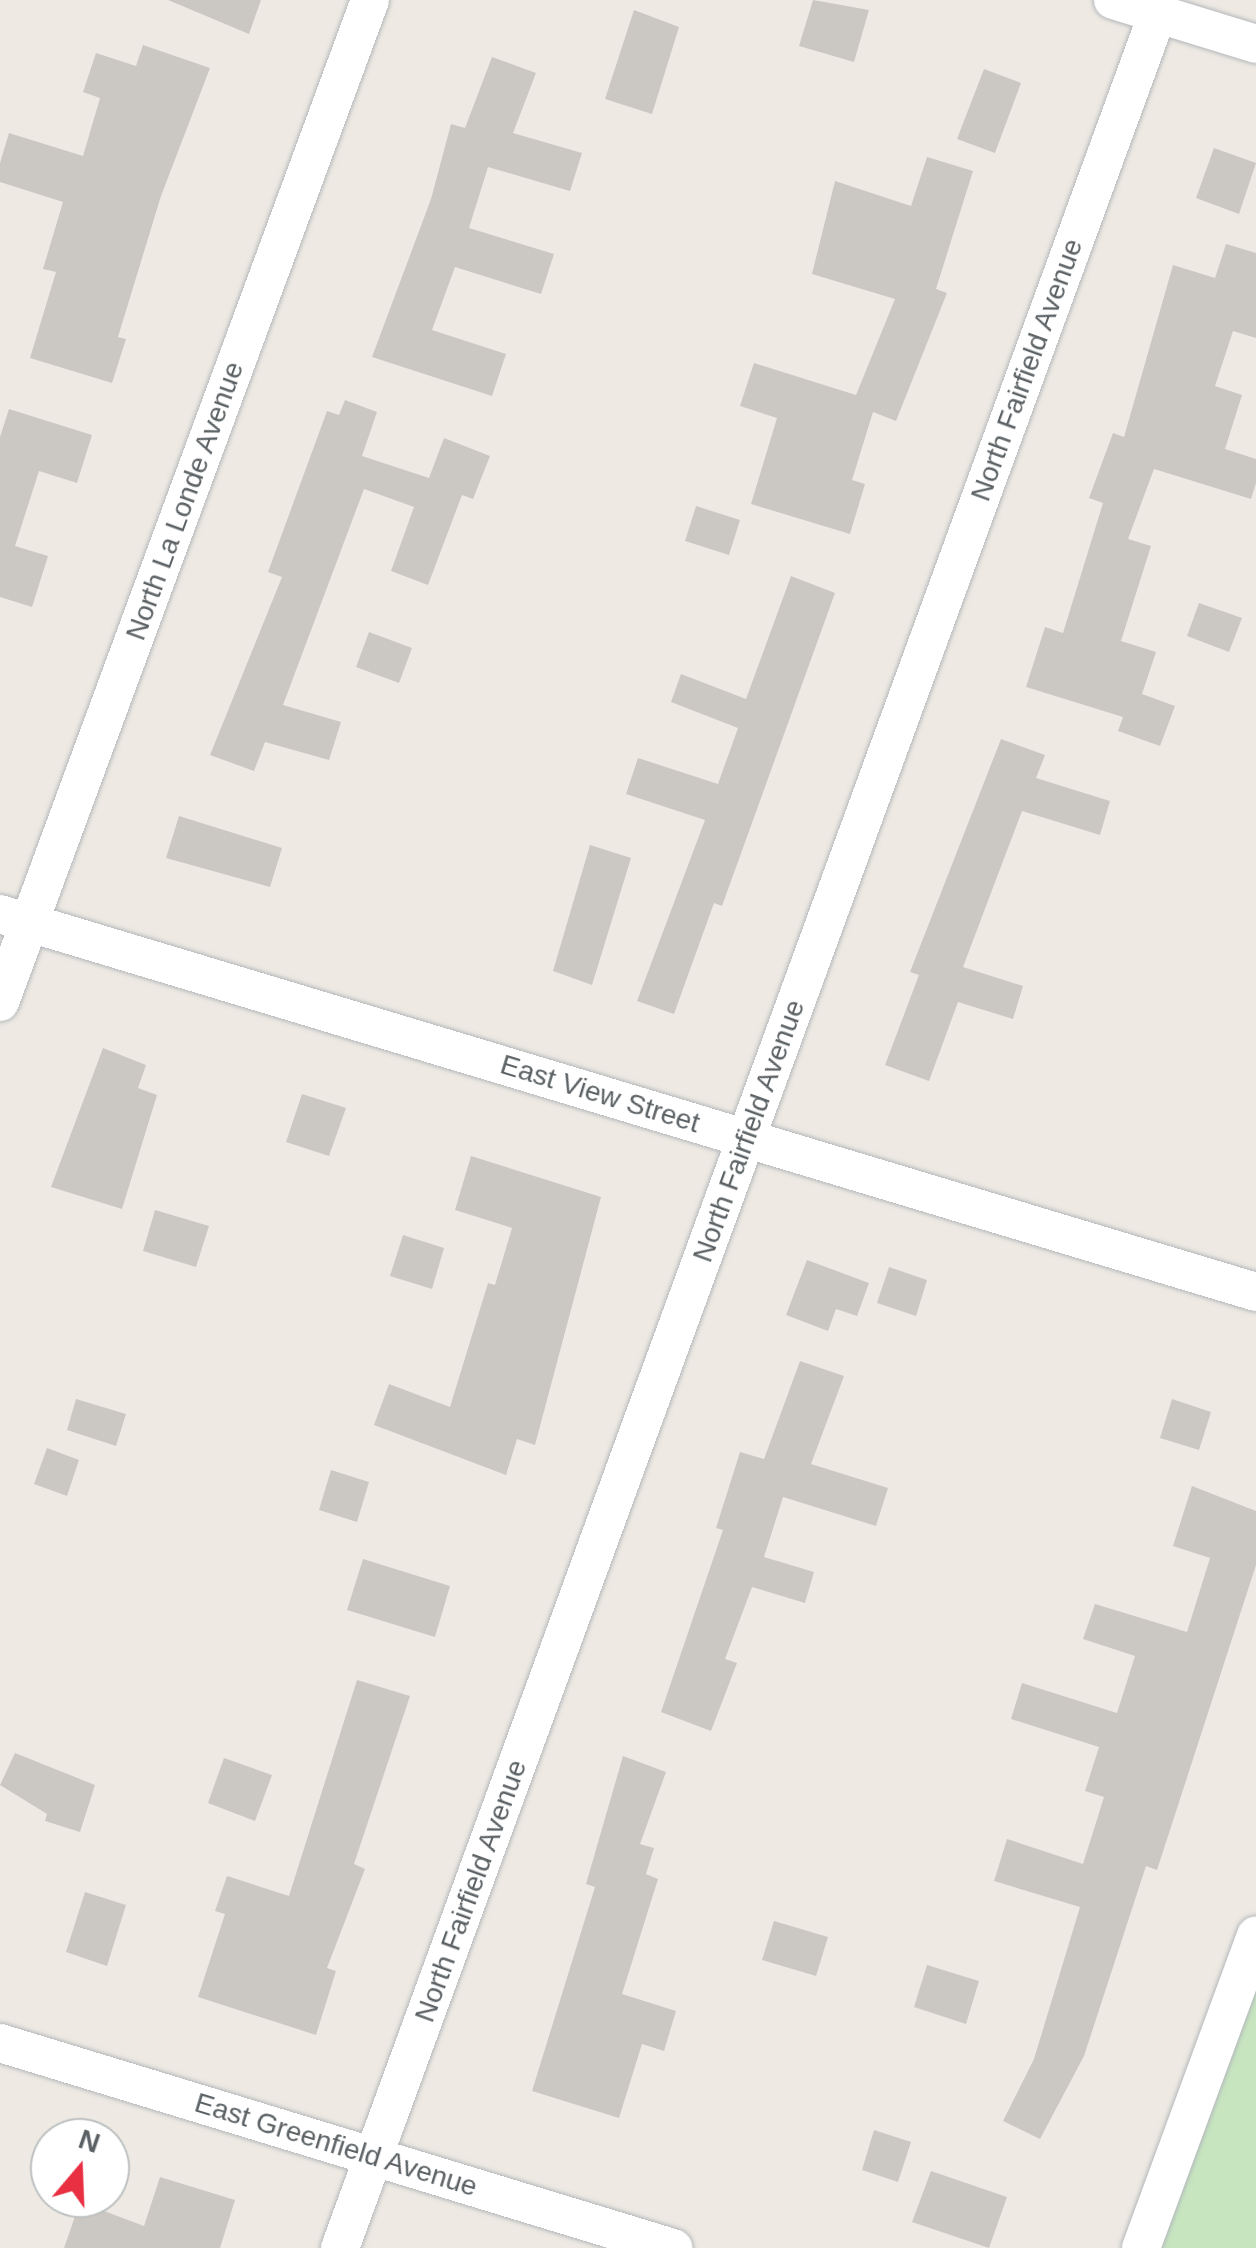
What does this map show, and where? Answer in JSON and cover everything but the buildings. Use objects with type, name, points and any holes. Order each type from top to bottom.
[{"type":"street","name":"North La Londe Avenue","points":[[0,1002],[14,919],[370,0]]},
{"type":"street","points":[[1113,0],[1256,44]]},
{"type":"street","name":"North Fairfield Avenue","points":[[340,2248],[1158,13]]},
{"type":"street","name":"East View Street","points":[[14,919],[1256,1292]]},
{"type":"street","points":[[1141,2248],[1256,1935]]},
{"type":"street","name":"East Greenfield Avenue","points":[[0,2043],[672,2248]]},
{"type":"green space","points":[[1256,1984],[1256,2248],[1157,2248]]}]
